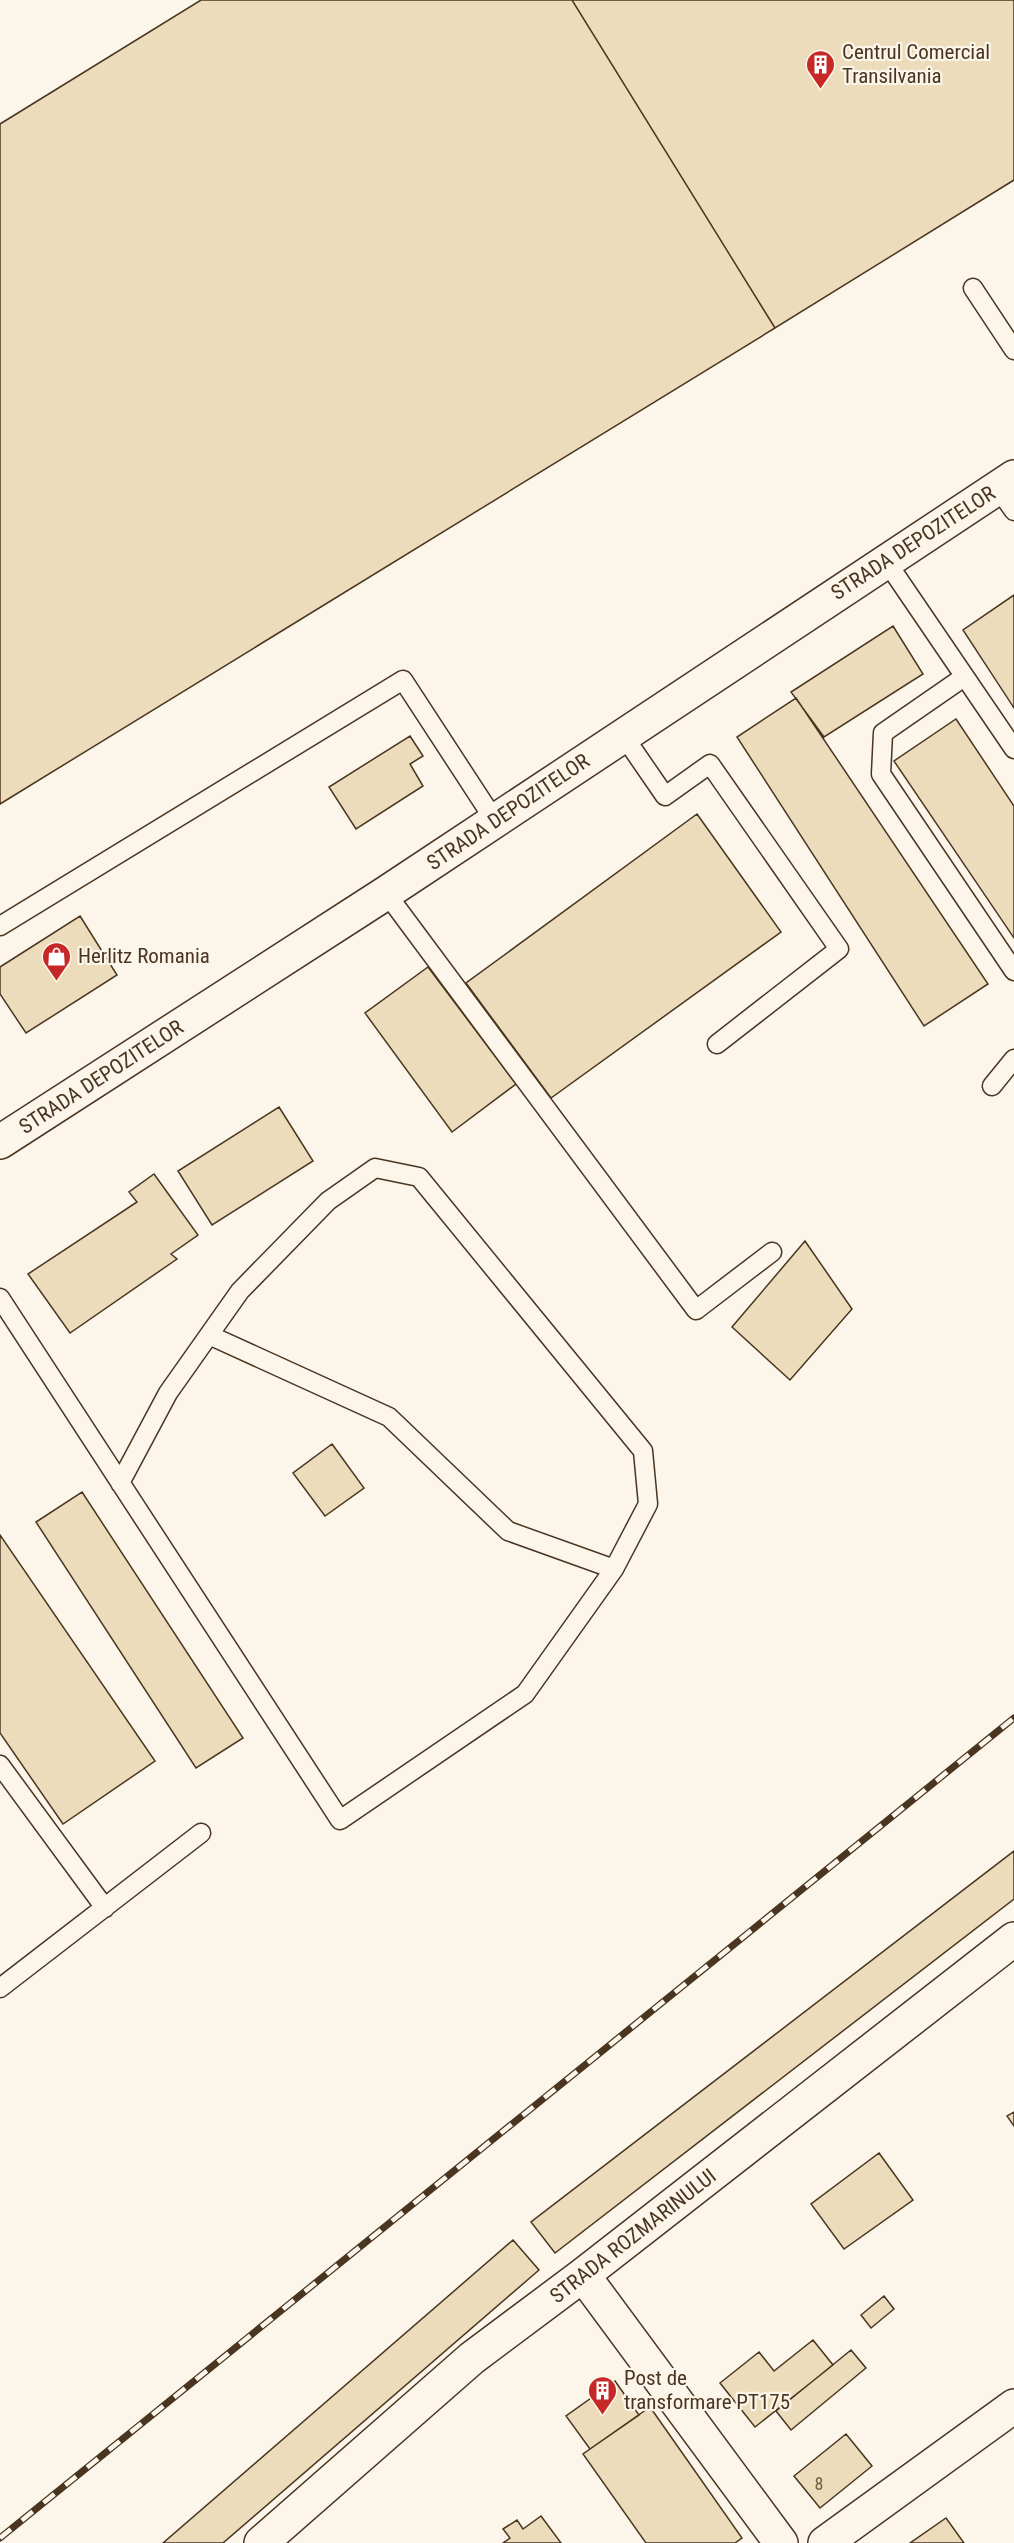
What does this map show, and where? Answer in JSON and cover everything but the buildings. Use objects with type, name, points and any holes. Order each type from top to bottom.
[{"type":"street","name":"STRADA DEPOZITELOR","points":[[0,1142],[495,821],[886,561],[1008,492]]},
{"type":"street","name":"STRADA ROZMARINULUI","points":[[261,2543],[472,2358],[583,2275],[1014,1939]]},
{"type":"street","points":[[583,2275],[781,2543]]},
{"type":"street","points":[[825,2543],[1014,2406]]},
{"type":"lane","points":[[973,288],[1014,350]]},
{"type":"lane","points":[[886,561],[1014,749]]},
{"type":"lane","points":[[964,677],[883,733],[881,774],[1014,971]]},
{"type":"lane","points":[[0,926],[403,680],[495,821]]},
{"type":"lane","points":[[623,735],[665,796],[710,764],[839,949],[717,1044]]},
{"type":"lane","points":[[386,892],[696,1310],[772,1252]]},
{"type":"lane","points":[[992,1086],[1014,1059]]},
{"type":"lane","points":[[0,1298],[120,1483],[340,1820],[525,1694],[614,1569],[648,1504],[643,1451],[419,1178],[375,1168],[328,1201],[240,1291],[168,1393],[120,1483]]},
{"type":"lane","points":[[209,1335],[389,1417],[508,1531],[614,1569]]},
{"type":"lane","points":[[0,1765],[105,1908]]},
{"type":"lane","points":[[0,1988],[201,1833]]},
{"type":"railway","points":[[0,2538],[1014,1718]]},
{"type":"place","name":"Centrul Comercial Transilvania","points":[[821,90]]},
{"type":"place","name":"Herlitz Romania","points":[[57,982]]},
{"type":"place","name":"Post de transformare PT175","points":[[603,2416]]}]
